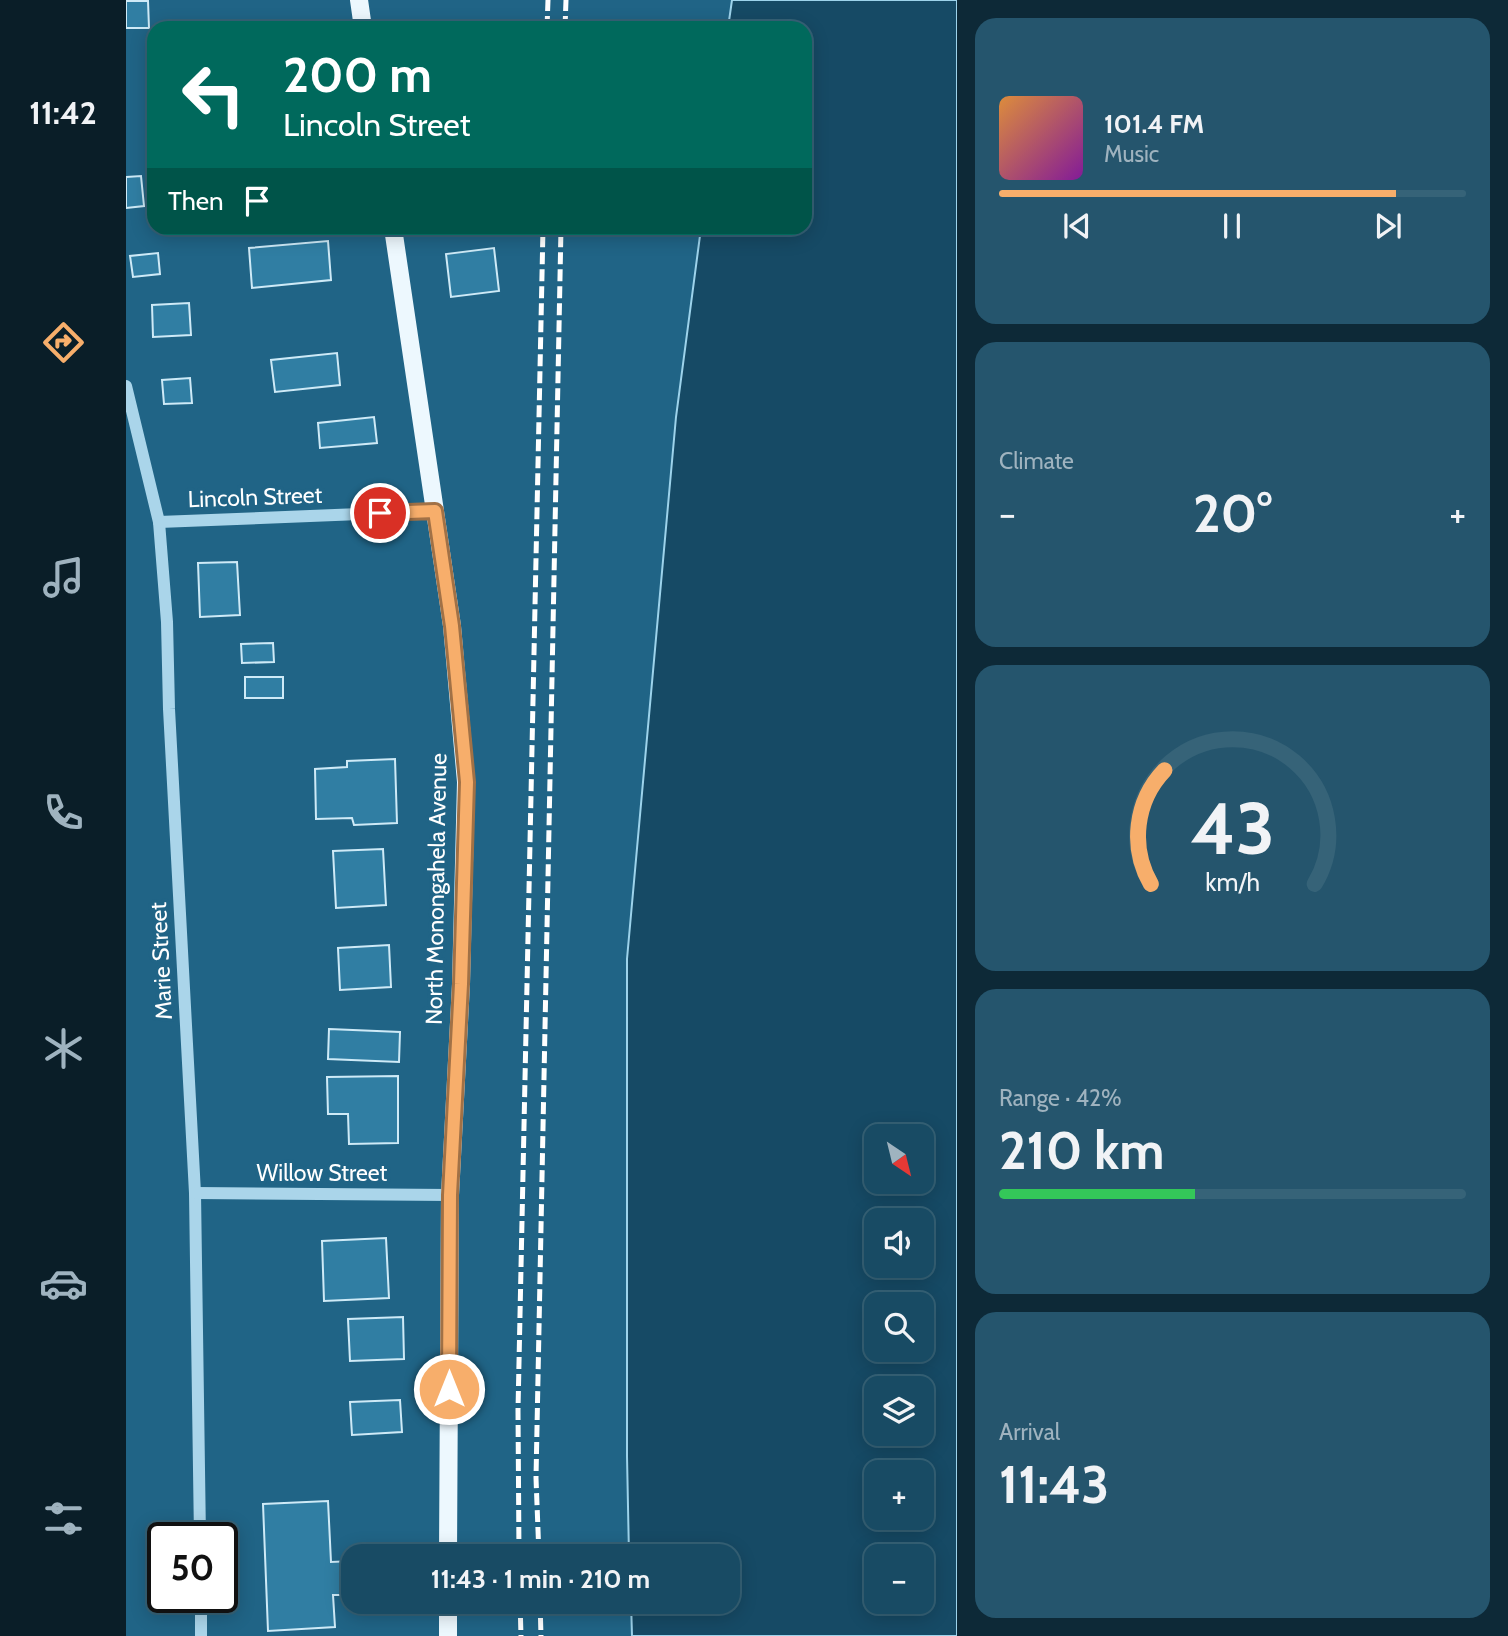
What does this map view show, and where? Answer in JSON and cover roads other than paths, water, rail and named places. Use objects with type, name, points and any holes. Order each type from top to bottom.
[{"type":"main road","points":[[359,0],[362,21]]},
{"type":"main road","name":"North Monongahela Avenue","points":[[394,235],[452,626],[467,782],[461,984],[450,1195],[448,1544]]},
{"type":"main road","points":[[448,1614],[448,1636]]},
{"type":"street","name":"Marie Street","points":[[126,386],[159,522],[167,622],[169,709],[195,1193],[200,1522]]},
{"type":"street","name":"Lincoln Street","points":[[159,522],[435,511]]},
{"type":"street","name":"Willow Street","points":[[195,1193],[450,1195]]},
{"type":"street","points":[[201,1613],[201,1636]]},
{"type":"water","points":[[732,0],[957,0],[957,1636],[632,1636],[631,1614],[740,1614],[740,1544],[629,1544],[627,959],[676,417],[700,235],[812,235],[812,21],[729,21]]},
{"type":"railway","points":[[547,21],[548,0]]},
{"type":"railway","points":[[565,21],[566,0]]},
{"type":"railway","points":[[519,1544],[518,1410],[543,235]]},
{"type":"railway","points":[[539,1544],[536,1478],[561,235]]},
{"type":"railway","points":[[520,1614],[521,1636]]},
{"type":"railway","points":[[540,1614],[541,1636]]}]
